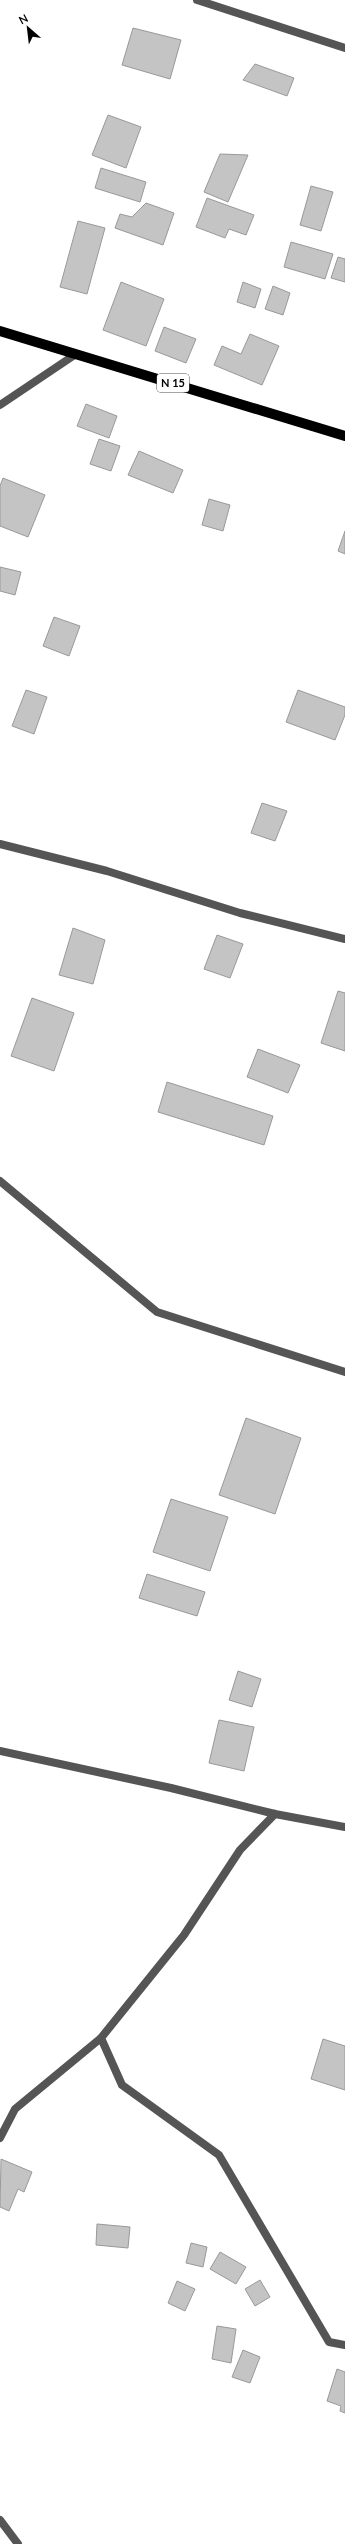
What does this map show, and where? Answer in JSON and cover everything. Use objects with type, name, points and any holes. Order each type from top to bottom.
[{"type":"main road","name":"N 15","points":[[0,331],[345,436]]},
{"type":"street","points":[[197,0],[345,48]]},
{"type":"street","points":[[0,406],[76,354]]},
{"type":"street","points":[[1,844],[107,871],[240,913],[345,939]]},
{"type":"street","points":[[0,1181],[157,1312],[345,1372]]},
{"type":"street","points":[[0,1751],[171,1788],[275,1814],[345,1827]]},
{"type":"street","points":[[0,2138],[15,2109],[101,2038],[184,1935],[240,1850],[275,1814]]},
{"type":"street","points":[[101,2038],[122,2085],[219,2155],[330,2342],[345,2345]]},
{"type":"street","points":[[0,2520],[18,2544]]},
{"type":"building","points":[[133,28],[181,40],[170,79],[122,65]]},
{"type":"building","points":[[255,64],[294,78],[287,96],[243,80]]},
{"type":"building","points":[[108,115],[141,127],[126,168],[92,155]]},
{"type":"building","points":[[220,154],[248,155],[228,202],[204,192]]},
{"type":"building","points":[[101,168],[146,182],[140,202],[95,188]]},
{"type":"building","points":[[311,186],[333,192],[321,231],[300,225]]},
{"type":"building","points":[[207,198],[254,215],[246,235],[229,229],[225,238],[196,227]]},
{"type":"building","points":[[146,203],[174,213],[163,245],[115,228],[120,214],[132,217]]},
{"type":"building","points":[[78,221],[105,228],[87,294],[60,287]]},
{"type":"building","points":[[291,242],[333,254],[325,279],[284,267]]},
{"type":"building","points":[[338,257],[345,259],[345,282],[331,278]]},
{"type":"building","points":[[121,282],[164,299],[146,346],[103,330]]},
{"type":"building","points":[[243,282],[261,289],[255,308],[237,302]]},
{"type":"building","points":[[273,286],[290,293],[283,315],[265,309]]},
{"type":"building","points":[[164,327],[196,339],[186,363],[155,351]]},
{"type":"building","points":[[250,334],[279,346],[262,385],[214,365],[222,346],[241,354]]},
{"type":"building","points":[[86,404],[117,416],[109,438],[77,426]]},
{"type":"building","points":[[99,439],[120,446],[111,471],[90,464]]},
{"type":"building","points":[[139,451],[183,470],[173,493],[128,475]]},
{"type":"building","points":[[3,478],[45,495],[28,537],[0,526],[0,486]]},
{"type":"building","points":[[209,499],[230,505],[223,531],[202,525]]},
{"type":"building","points":[[345,531],[345,554],[338,551]]},
{"type":"building","points":[[0,567],[21,572],[15,595],[0,591]]},
{"type":"building","points":[[54,617],[80,626],[69,656],[43,646]]},
{"type":"building","points":[[26,690],[47,697],[34,734],[12,726]]},
{"type":"building","points":[[298,690],[345,707],[345,715],[335,740],[286,722]]},
{"type":"building","points":[[262,803],[287,811],[275,841],[251,833]]},
{"type":"building","points":[[73,928],[105,940],[93,984],[59,975]]},
{"type":"building","points":[[217,935],[243,944],[230,978],[204,969]]},
{"type":"building","points":[[338,991],[345,993],[345,1051],[321,1043]]},
{"type":"building","points":[[32,998],[74,1013],[54,1071],[11,1056]]},
{"type":"building","points":[[258,1049],[300,1065],[288,1093],[247,1077]]},
{"type":"building","points":[[167,1082],[273,1116],[264,1145],[158,1112]]},
{"type":"building","points":[[246,1418],[301,1438],[275,1514],[219,1495]]},
{"type":"building","points":[[171,1499],[228,1517],[210,1571],[153,1552]]},
{"type":"building","points":[[147,1574],[205,1592],[197,1616],[139,1598]]},
{"type":"building","points":[[238,1671],[261,1679],[252,1707],[229,1700]]},
{"type":"building","points":[[219,1720],[254,1727],[244,1771],[209,1763]]},
{"type":"building","points":[[323,2039],[345,2046],[345,2090],[311,2079]]},
{"type":"building","points":[[1,2159],[32,2172],[24,2192],[18,2189],[9,2211],[0,2207]]},
{"type":"building","points":[[97,2224],[130,2227],[128,2248],[96,2245]]},
{"type":"building","points":[[191,2243],[207,2247],[203,2267],[186,2263]]},
{"type":"building","points":[[220,2252],[246,2267],[236,2284],[210,2269]]},
{"type":"building","points":[[260,2280],[270,2297],[255,2306],[245,2289]]},
{"type":"building","points":[[177,2281],[195,2289],[185,2311],[168,2303]]},
{"type":"building","points":[[217,2326],[236,2329],[231,2363],[212,2359]]},
{"type":"building","points":[[243,2350],[260,2357],[250,2383],[232,2377]]},
{"type":"building","points":[[337,2369],[345,2372],[345,2413],[340,2411],[341,2406],[327,2401]]}]
